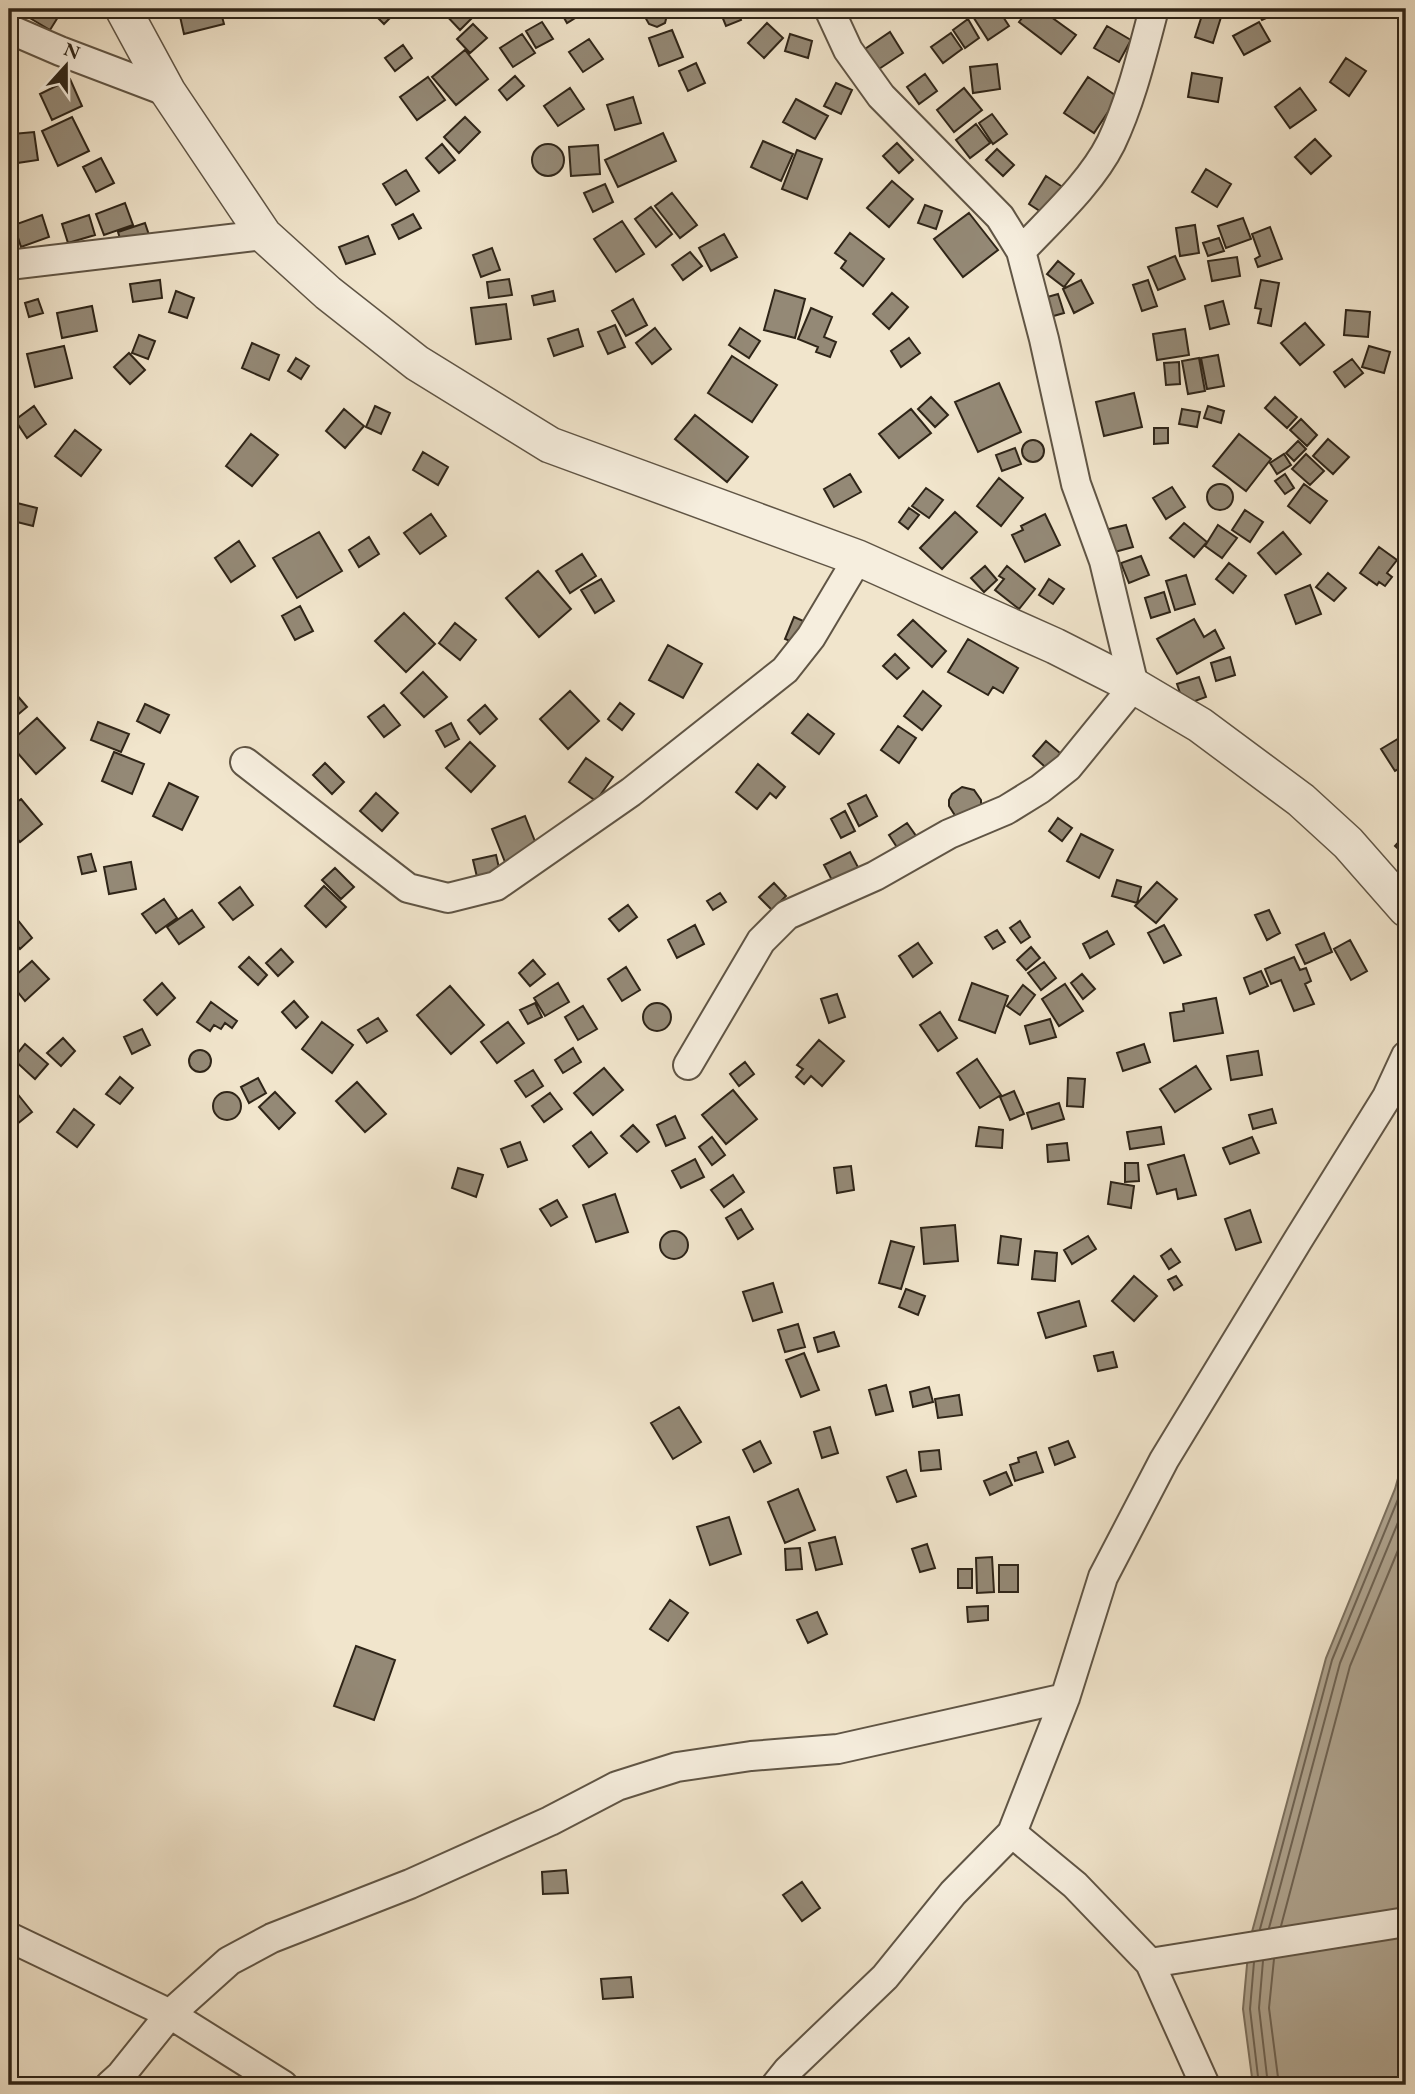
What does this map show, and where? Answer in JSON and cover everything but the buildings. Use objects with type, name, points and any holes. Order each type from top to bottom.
[{"type":"street","points":[[123,9],[168,92],[264,235],[328,293],[417,363],[550,445],[858,558],[1055,646],[1134,686],[1200,725],[1301,800],[1348,844],[1406,909]]},
{"type":"street","points":[[829,9],[848,50],[881,96],[1000,217],[1021,251],[1044,339],[1076,484],[1104,561],[1134,686]]},
{"type":"street","points":[[1021,251],[1080,188],[1110,144],[1136,76],[1154,9]]},
{"type":"street","points":[[9,29],[168,92]]},
{"type":"street","points":[[9,265],[264,235]]},
{"type":"street","points":[[245,762],[408,888],[448,898],[496,886],[631,792],[785,670],[811,638],[858,558]]},
{"type":"street","points":[[688,1065],[761,941],[787,915],[874,876],[949,834],[1006,810],[1040,789],[1068,767],[1134,686]]},
{"type":"street","points":[[776,2085],[885,1977],[953,1893],[1012,1833],[1065,1698],[1103,1577],[1164,1460],[1387,1097],[1406,1056]]},
{"type":"street","points":[[110,2085],[170,2014],[229,1961],[272,1938],[410,1884],[550,1821],[617,1786],[677,1768],[751,1756],[838,1749],[1065,1698]]},
{"type":"street","points":[[1012,1833],[1074,1885],[1150,1963],[1205,2085]]},
{"type":"street","points":[[1150,1963],[1406,1922]]},
{"type":"street","points":[[9,1937],[170,2014],[282,2085]]},
{"type":"water","points":[[1406,1450],[1406,2085],[1253,2085],[1243,2009],[1249,1943],[1326,1658],[1395,1489]]}]
